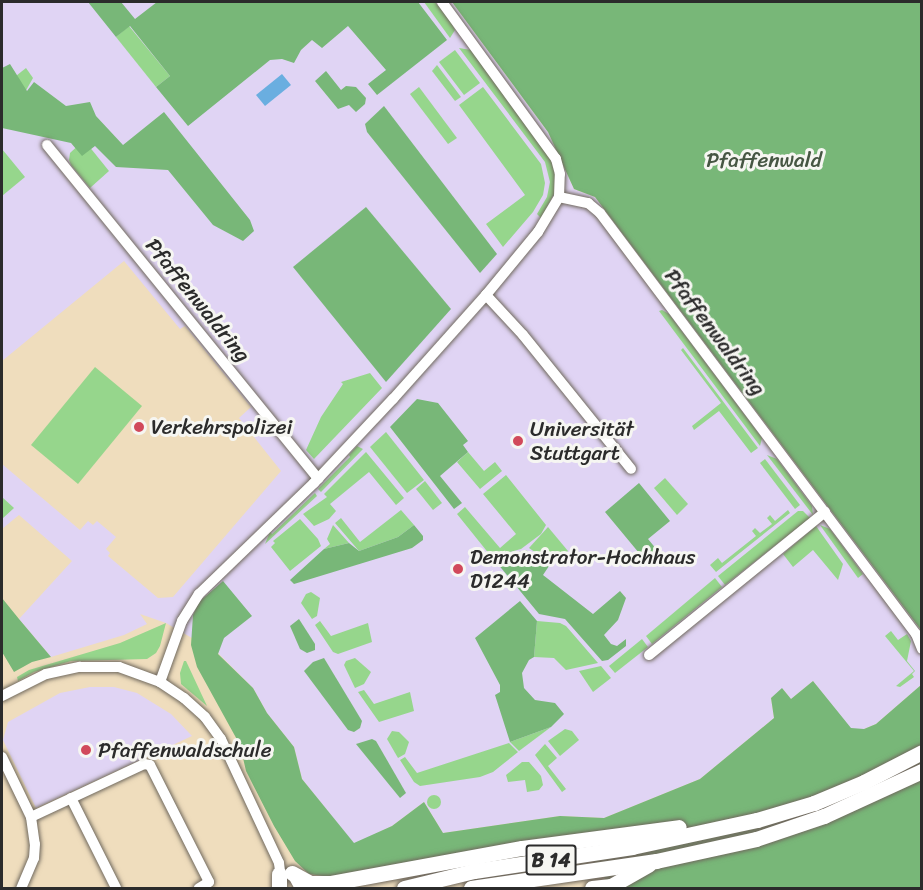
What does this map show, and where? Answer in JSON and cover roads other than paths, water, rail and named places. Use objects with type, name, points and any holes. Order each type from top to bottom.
[{"type":"highway","name":"B 14","points":[[404,888],[474,871],[632,848],[757,820],[814,803],[864,782],[921,752]]},
{"type":"highway","name":"B 14","points":[[471,888],[656,861],[710,850],[791,828],[858,802],[921,771]]},
{"type":"highway","name":"B 14","points":[[282,874],[319,884],[388,874],[522,848],[691,826],[697,832]]},
{"type":"highway","name":"B 14","points":[[592,888],[611,886],[656,861]]},
{"type":"highway","name":"B 14","points":[[360,888],[388,874]]},
{"type":"street","points":[[160,682],[182,621],[199,594],[318,479],[486,295],[538,232],[559,197],[560,174],[556,159],[442,2]]},
{"type":"street","name":"Pfaffenwaldring","points":[[48,145],[318,479]]},
{"type":"street","name":"Pfaffenwaldring","points":[[559,197],[588,203],[600,213],[916,634],[921,650]]},
{"type":"street","points":[[486,295],[523,335],[631,469]]},
{"type":"street","points":[[649,655],[825,512]]},
{"type":"street","points":[[2,696],[46,674],[80,667],[119,667],[160,682],[191,705],[221,739],[282,874],[286,888]]},
{"type":"street","points":[[2,757],[32,818],[34,858],[21,888]]},
{"type":"street","points":[[32,818],[144,764],[150,765],[209,882],[200,888]]},
{"type":"street","points":[[70,798],[116,888]]},
{"type":"street","points":[[282,874],[300,888]]},
{"type":"water","points":[[282,74],[291,85],[265,106],[256,95]]},
{"type":"place","name":"Verkehrspolizei","points":[[139,427]]},
{"type":"place","name":"Universität Stuttgart","points":[[518,441]]},
{"type":"place","name":"Demonstrator-Hochhaus D1244","points":[[458,569]]},
{"type":"place","name":"Pfaffenwaldschule","points":[[86,750]]},
{"type":"park label","name":"Pfaffenwald","points":[[764,160]]}]
